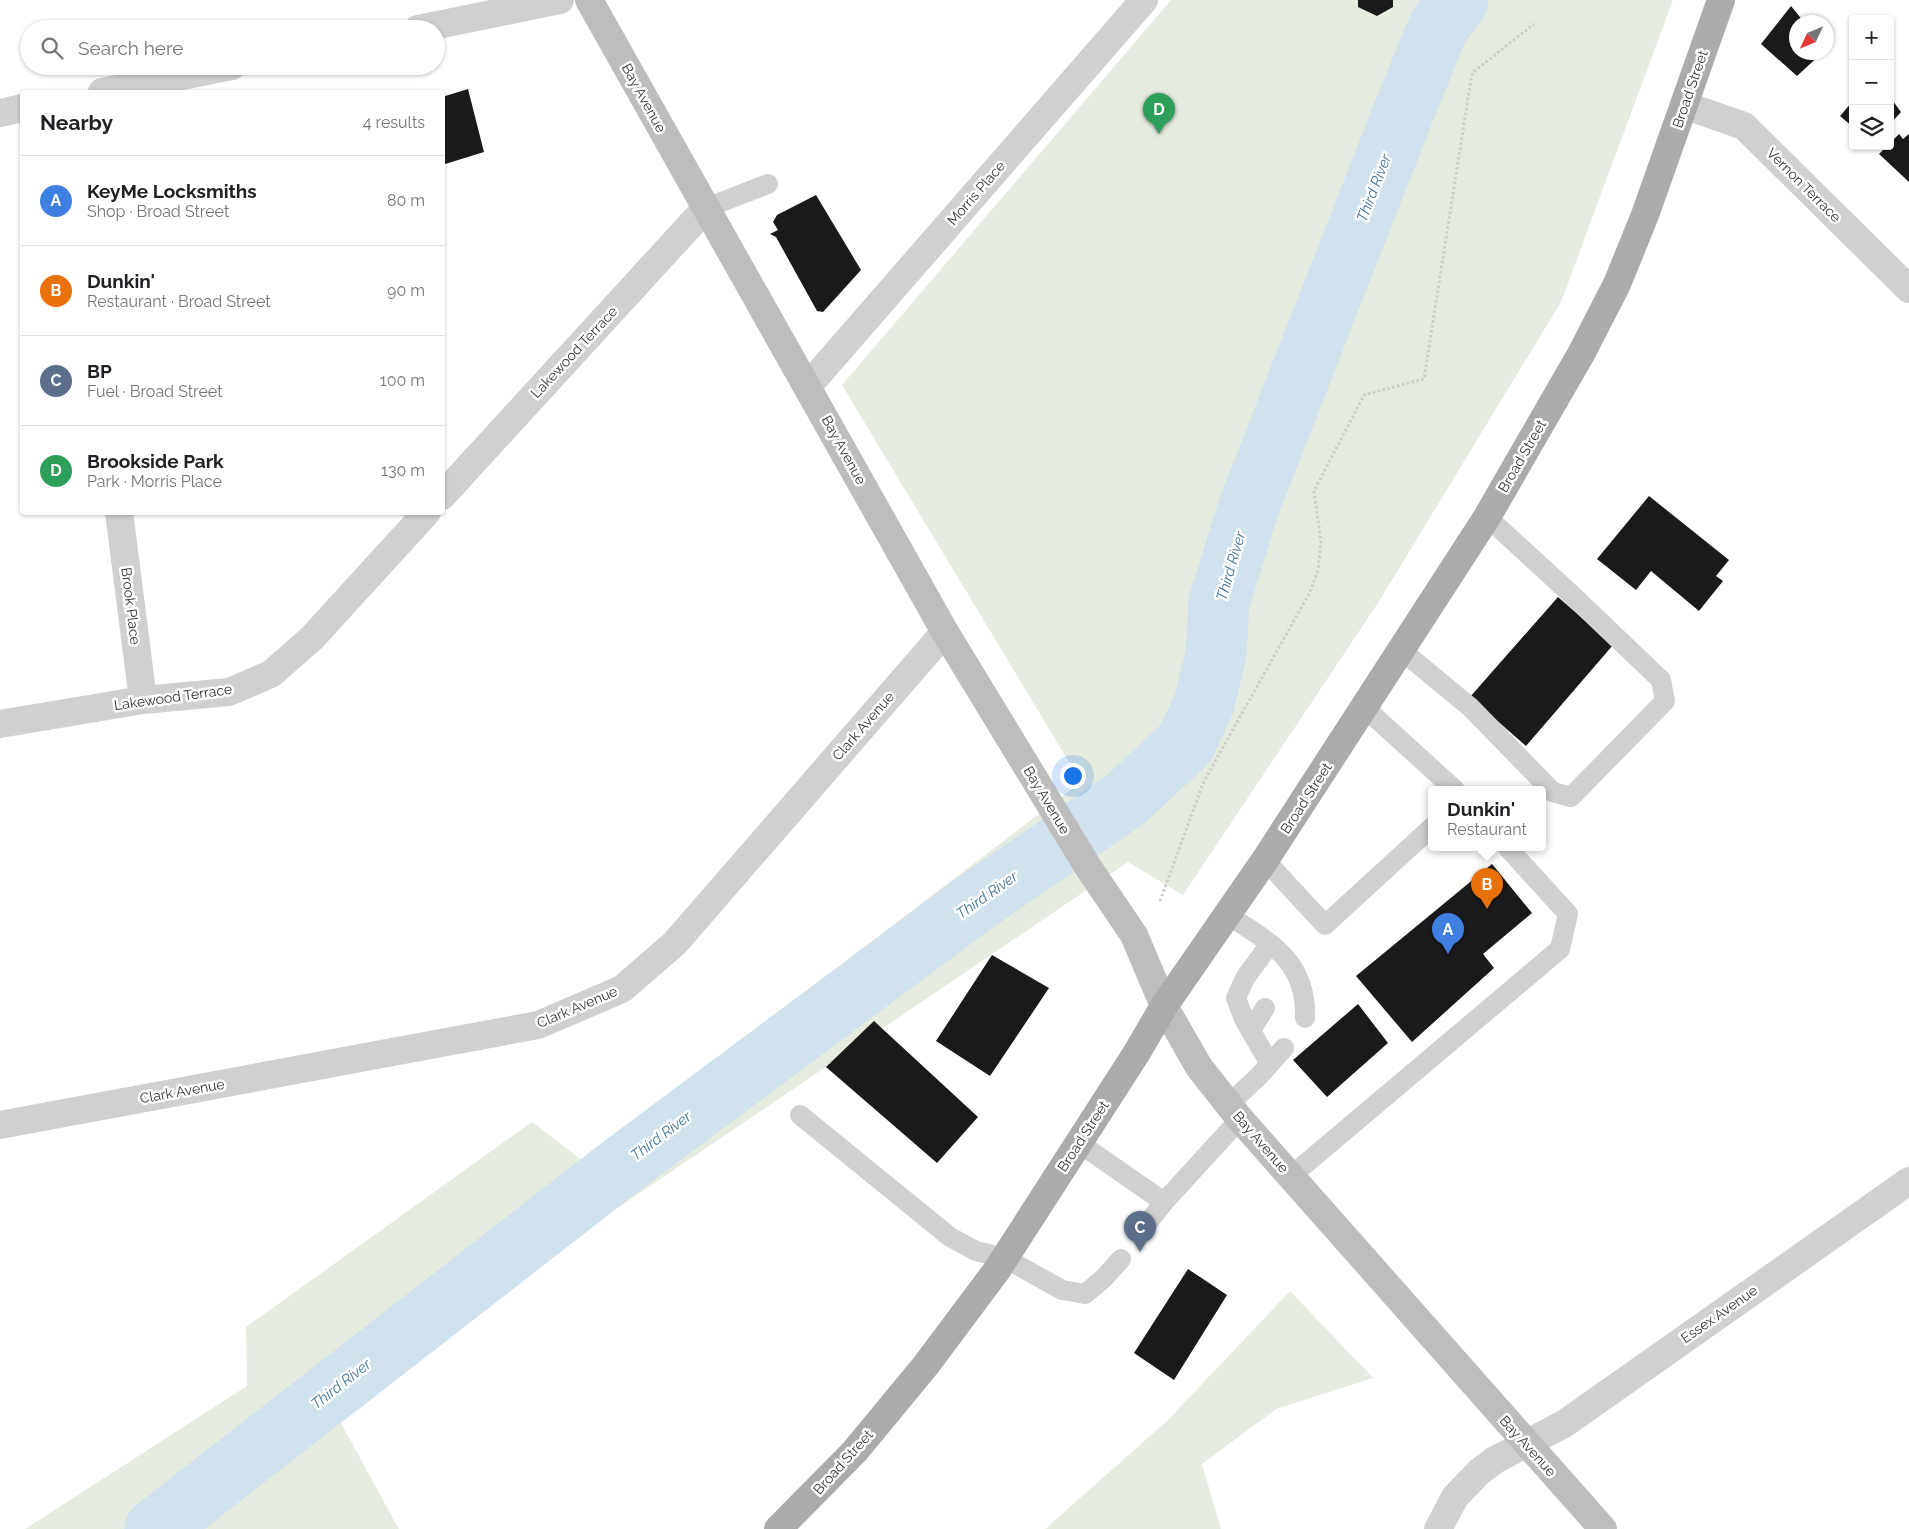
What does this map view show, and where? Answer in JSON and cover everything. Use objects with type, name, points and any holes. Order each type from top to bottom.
[{"type":"main road","name":"Broad Street","points":[[778,1529],[855,1451],[926,1365],[1005,1258],[1136,1054],[1164,1006],[1265,860],[1365,708],[1486,517],[1581,354],[1616,284],[1645,215],[1721,0]]},
{"type":"street","points":[[445,23],[560,0]]},
{"type":"street","name":"Bay Avenue","points":[[589,0],[945,632],[1088,867],[1134,935],[1164,1006],[1199,1067],[1234,1112],[1603,1529]]},
{"type":"street","name":"Morris Place","points":[[808,386],[1144,0]]},
{"type":"street","points":[[112,90],[187,75]]},
{"type":"street","name":"Vernon Terrace","points":[[1684,105],[1744,126],[1909,289]]},
{"type":"street","points":[[0,112],[20,108]]},
{"type":"street","name":"Lakewood Terrace","points":[[445,493],[706,208]]},
{"type":"street","name":"Brook Place","points":[[119,515],[143,700]]},
{"type":"street","name":"Lakewood Terrace","points":[[0,724],[143,700],[229,692],[271,674],[312,638],[424,515]]},
{"type":"street","name":"Clark Avenue","points":[[0,1125],[538,1025],[622,989],[675,943],[945,632]]},
{"type":"street","name":"Essex Avenue","points":[[1438,1529],[1455,1497],[1479,1472],[1495,1460],[1564,1424],[1909,1180]]},
{"type":"lane","points":[[706,208],[768,184]]},
{"type":"lane","points":[[1401,650],[1470,707],[1553,792],[1571,798],[1665,701],[1661,680],[1572,594],[1486,517]]},
{"type":"lane","points":[[1365,708],[1451,786]]},
{"type":"lane","points":[[1265,860],[1325,925],[1428,831]]},
{"type":"lane","points":[[1290,1176],[1560,948],[1568,914],[1511,851]]},
{"type":"lane","points":[[1227,915],[1264,938],[1270,944],[1305,997],[1305,1018]]},
{"type":"lane","points":[[1270,944],[1245,978],[1236,998],[1270,1064]]},
{"type":"lane","points":[[1251,1030],[1265,1008]]},
{"type":"lane","points":[[1147,1224],[1284,1048]]},
{"type":"lane","points":[[800,1115],[950,1237],[976,1251],[1005,1258],[1062,1290],[1085,1294],[1104,1279],[1121,1259]]},
{"type":"lane","points":[[1079,1143],[1164,1202]]},
{"type":"path","points":[[1160,901],[1204,782],[1310,592],[1318,570],[1321,542],[1314,491],[1364,395],[1424,379],[1472,73],[1534,24]]},
{"type":"shaded area","points":[[1171,0],[1673,0],[1561,302],[1378,603],[1183,895],[1128,862],[330,1403],[399,1529],[25,1529],[247,1386],[246,1327],[532,1122],[583,1161],[1081,782],[842,385]]},
{"type":"shaded area","points":[[1290,1291],[1373,1378],[1276,1409],[1202,1464],[1221,1529],[1045,1529],[1167,1421]]},
{"type":"building","points":[[1358,0],[1393,0],[1393,7],[1377,16],[1358,7]]},
{"type":"building","points":[[1791,6],[1798,15],[1789,15],[1789,60],[1814,60],[1797,76],[1761,44]]},
{"type":"building","points":[[468,89],[484,152],[445,164],[445,96]]},
{"type":"building","points":[[1894,102],[1901,112],[1894,120]]},
{"type":"building","points":[[1849,106],[1849,124],[1840,116]]},
{"type":"building","points":[[1899,134],[1903,139],[1909,134],[1909,182],[1879,154],[1883,150],[1894,150],[1894,139]]},
{"type":"building","points":[[816,195],[861,270],[823,312],[817,311],[776,237],[770,234],[778,230],[773,222],[777,215]]},
{"type":"building","points":[[1649,496],[1729,560],[1716,576],[1723,581],[1699,611],[1651,571],[1636,590],[1597,559]]},
{"type":"building","points":[[1558,597],[1613,645],[1526,746],[1470,697]]},
{"type":"building","points":[[1492,864],[1532,913],[1483,954],[1494,968],[1412,1042],[1356,976]]},
{"type":"building","points":[[992,955],[1049,988],[990,1076],[936,1041]]},
{"type":"building","points":[[1358,1004],[1388,1043],[1327,1097],[1293,1060]]},
{"type":"building","points":[[874,1021],[978,1117],[937,1163],[826,1067]]},
{"type":"building","points":[[1188,1269],[1227,1295],[1174,1380],[1134,1353]]},
{"type":"waterway","name":"Third River","points":[[155,1529],[619,1168],[976,902],[1126,799],[1185,744],[1204,704],[1216,654],[1219,603],[1249,506],[1438,28],[1458,0]]},
{"type":"place","name":"Brookside Park","points":[[1159,134]]},
{"type":"place","name":"Dunkin'","points":[[1487,909]]},
{"type":"place","name":"KeyMe Locksmiths","points":[[1448,954]]},
{"type":"place","name":"BP","points":[[1140,1252]]}]
